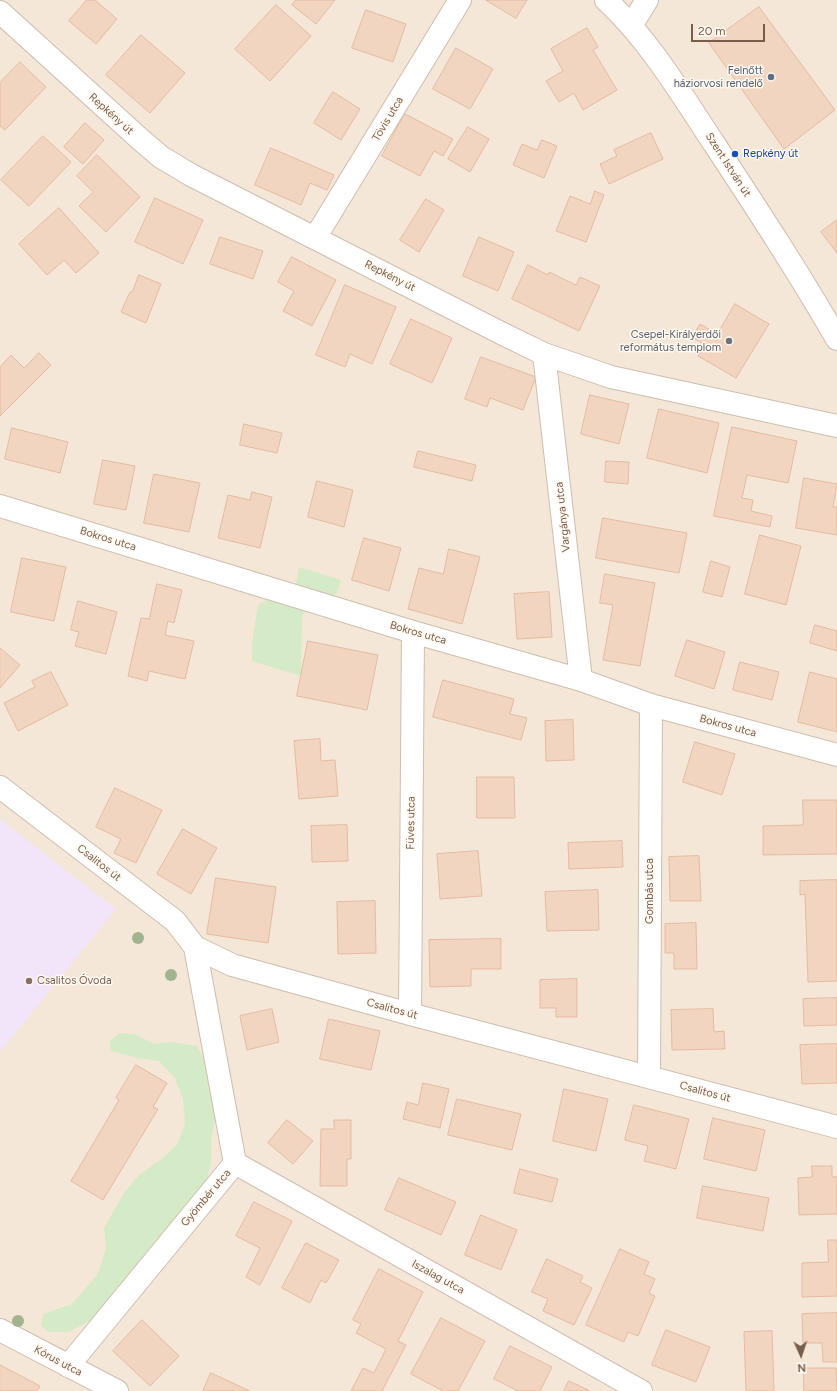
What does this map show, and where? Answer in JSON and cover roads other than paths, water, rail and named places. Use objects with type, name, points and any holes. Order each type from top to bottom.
[{"type":"street","name":"Tövis utca","points":[[315,238],[460,0]]},
{"type":"street","name":"Szent István út","points":[[606,0],[631,26],[668,73],[779,243],[837,339]]},
{"type":"street","points":[[631,26],[647,0]]},
{"type":"street","name":"Repkény út","points":[[0,12],[161,157],[191,175],[501,333],[544,354],[611,377],[837,426]]},
{"type":"street","name":"Vargánya utca","points":[[544,354],[581,680]]},
{"type":"street","name":"Bokros utca","points":[[0,506],[413,632],[581,680],[651,705],[837,756]]},
{"type":"street","name":"Füves utca","points":[[410,1014],[413,632]]},
{"type":"street","name":"Gombás utca","points":[[649,1077],[651,705]]},
{"type":"street","name":"Csalitos út","points":[[0,787],[175,921],[195,947],[232,965],[410,1014],[837,1127]]},
{"type":"street","name":"Gyömbér utca","points":[[68,1366],[235,1163],[195,947]]},
{"type":"street","name":"Iszalag utca","points":[[235,1163],[641,1391]]},
{"type":"street","name":"Kórus utca","points":[[0,1330],[117,1391]]},
{"type":"place","name":"Felnőtt háziorvosi rendelő","points":[[771,77]]},
{"type":"place","name":"Repkény út","points":[[735,154]]},
{"type":"place","name":"Csepel-Királyerdői református templom","points":[[729,341]]},
{"type":"place","name":"Csalitos Óvoda","points":[[29,981]]}]
